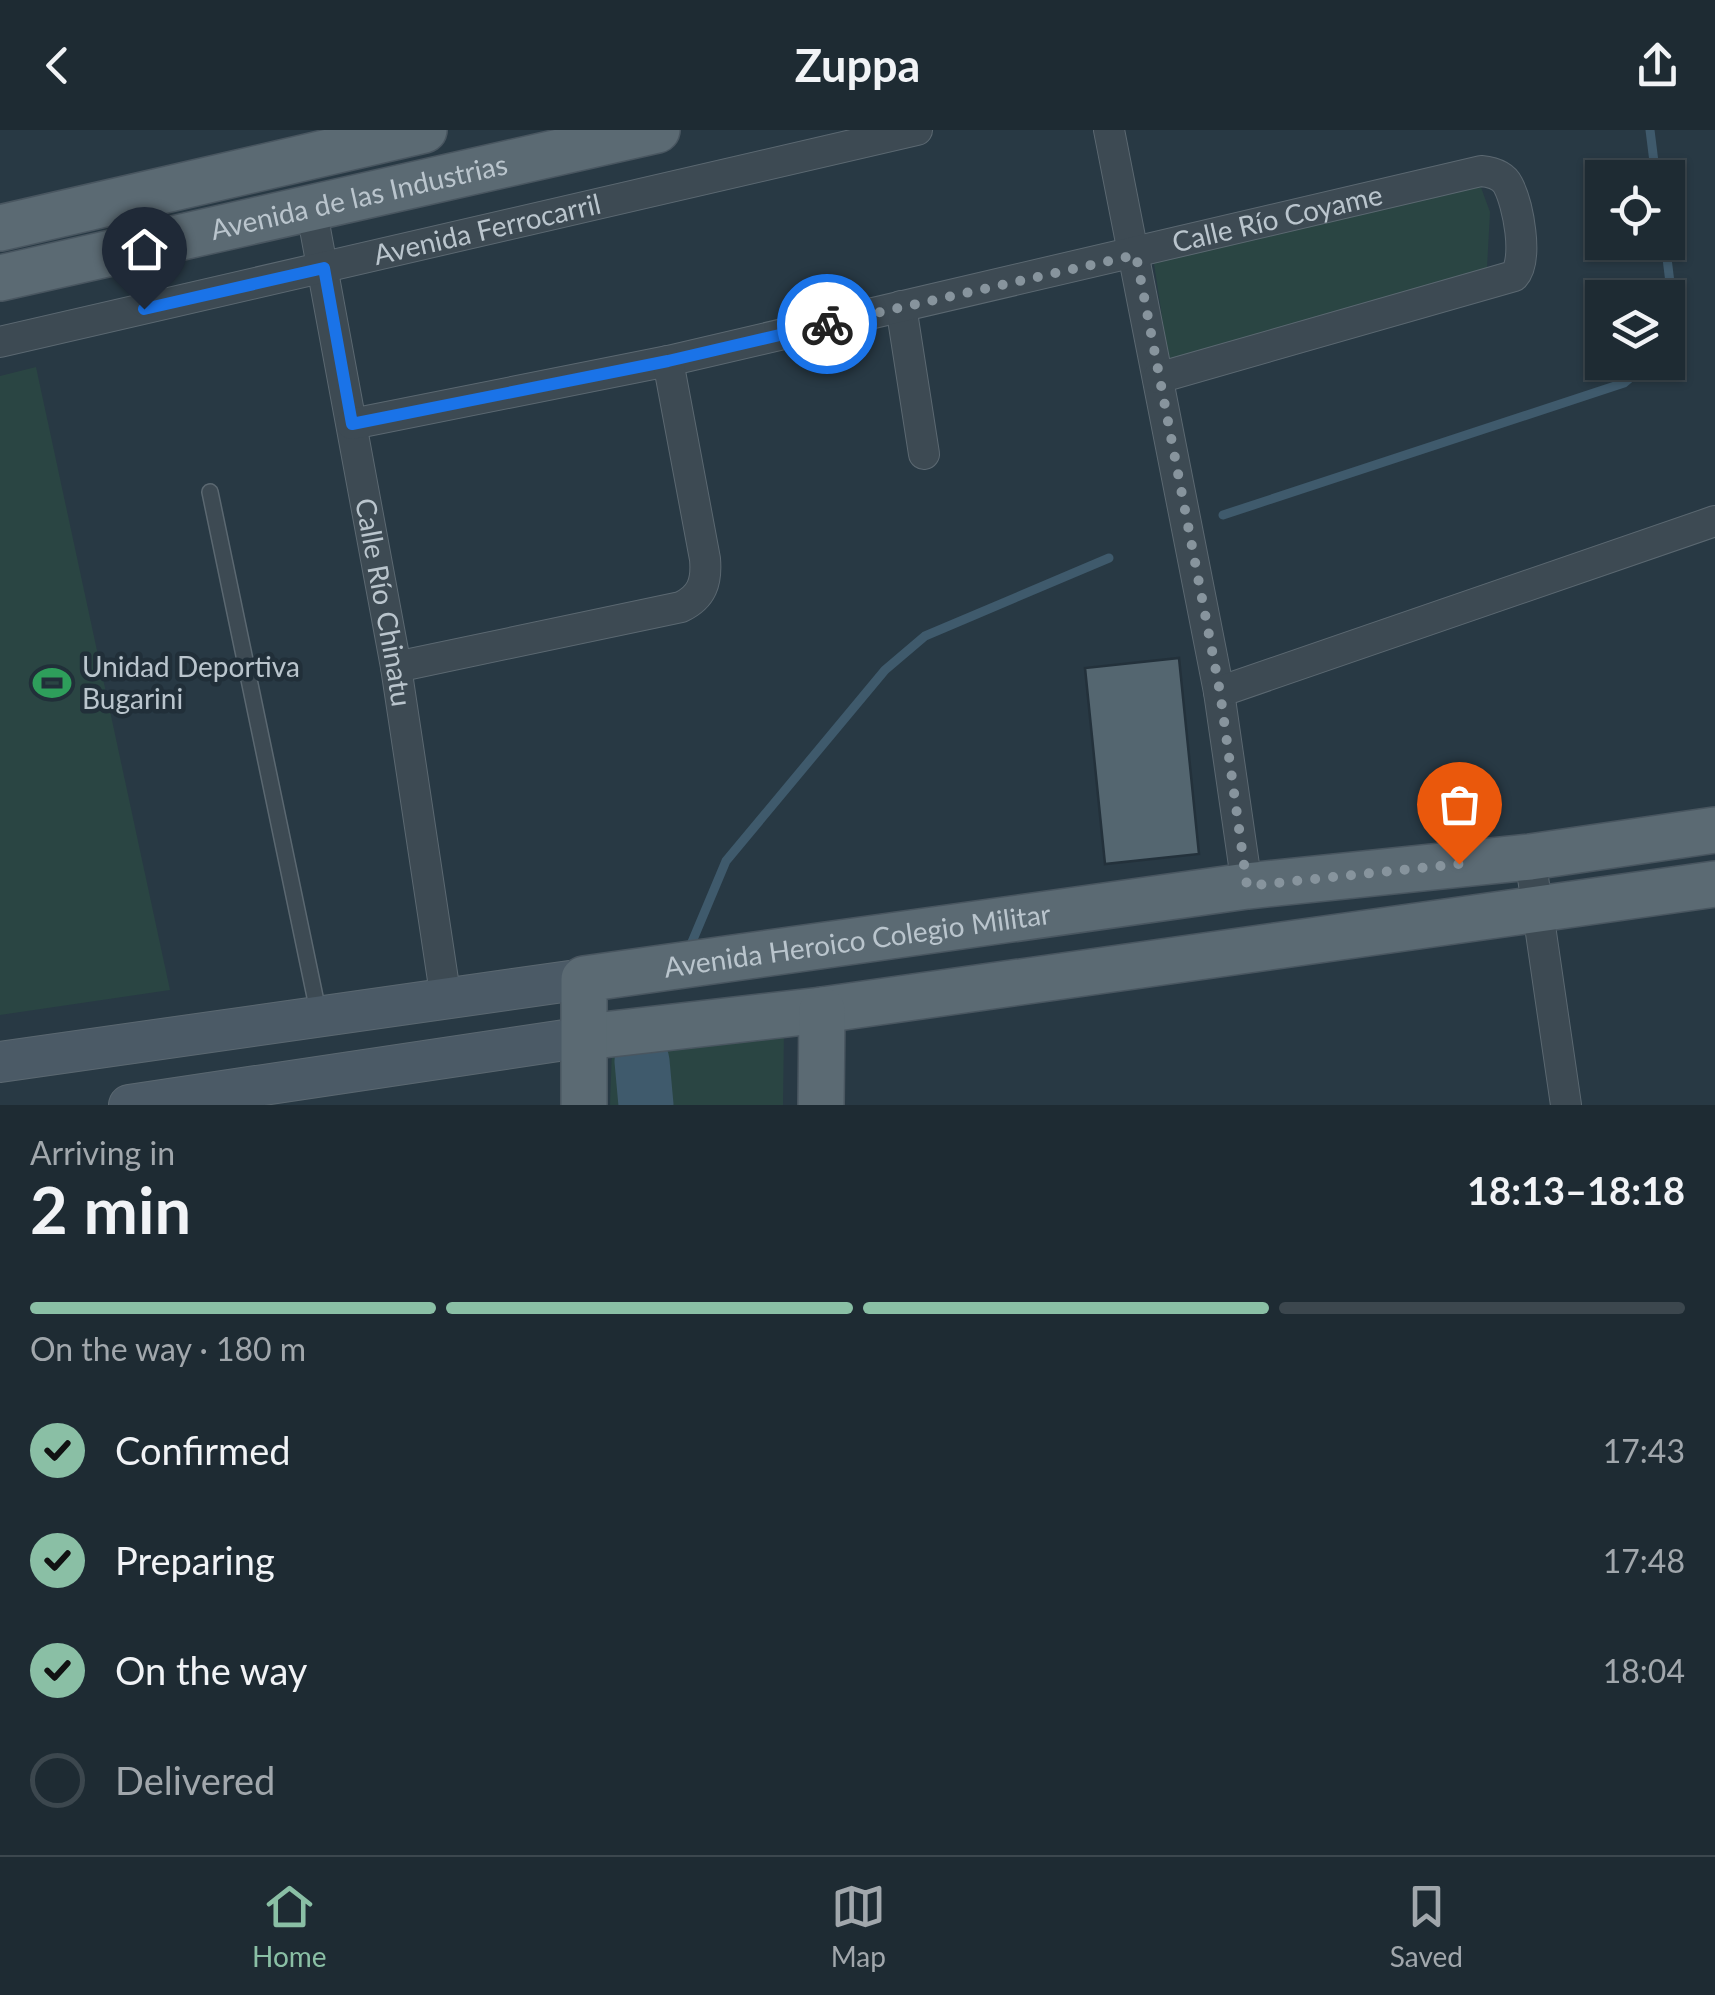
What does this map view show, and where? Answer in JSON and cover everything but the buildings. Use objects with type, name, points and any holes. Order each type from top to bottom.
[{"type":"main road","name":"Avenida de las Industrias","points":[[0,228],[424,130]]},
{"type":"main road","name":"Avenida de las Industrias","points":[[0,278],[657,130]]},
{"type":"main road","name":"Avenida Heroico Colegio Militar","points":[[0,1062],[1247,886],[1530,857],[1715,830]]},
{"type":"main road","points":[[129,1105],[585,1037],[822,1010],[1715,884]]},
{"type":"main road","points":[[584,979],[584,1105]]},
{"type":"main road","points":[[821,1105],[822,1010]]},
{"type":"street","name":"Avenida Ferrocarril","points":[[0,342],[917,130]]},
{"type":"street","points":[[1109,130],[1220,692],[1247,886]]},
{"type":"street","name":"Calle Río Coyame","points":[[352,424],[668,361],[1136,255],[1481,171],[1497,175],[1508,185],[1524,255],[1519,270],[1506,279],[1158,378]]},
{"type":"street","name":"Calle Río Chinatu","points":[[310,207],[396,667],[446,1000]]},
{"type":"street","points":[[900,306],[924,454]]},
{"type":"street","points":[[396,667],[681,608],[694,601],[702,590],[705,559],[668,361]]},
{"type":"street","points":[[1220,692],[1715,521]]},
{"type":"street","points":[[1530,857],[1541,908],[1566,1105]]},
{"type":"lane","points":[[210,492],[319,1016]]},
{"type":"green space","points":[[1479,182],[1490,212],[1487,268],[1169,364],[1154,263]]},
{"type":"green space","name":"Unidad Deportiva Bugarini","points":[[36,367],[170,990],[0,1015],[0,376]]},
{"type":"green space","points":[[784,1028],[783,1105],[610,1105],[612,1049]]},
{"type":"waterway","points":[[1650,130],[1654,160]]},
{"type":"waterway","points":[[1667,260],[1670,280]]},
{"type":"waterway","points":[[1223,515],[1628,380]]},
{"type":"waterway","points":[[692,942],[726,861],[885,670],[925,636],[1109,558]]},
{"type":"waterway","points":[[642,1061],[646,1105]]},
{"type":"way so far","points":[[827,324],[1136,255],[1220,692],[1247,886],[1459,864]]},
{"type":"place","name":"Unidad Deportiva Bugarini","points":[[52,683]]},
{"type":"route","points":[[144,309],[324,268],[352,424],[668,361],[827,324]]}]
